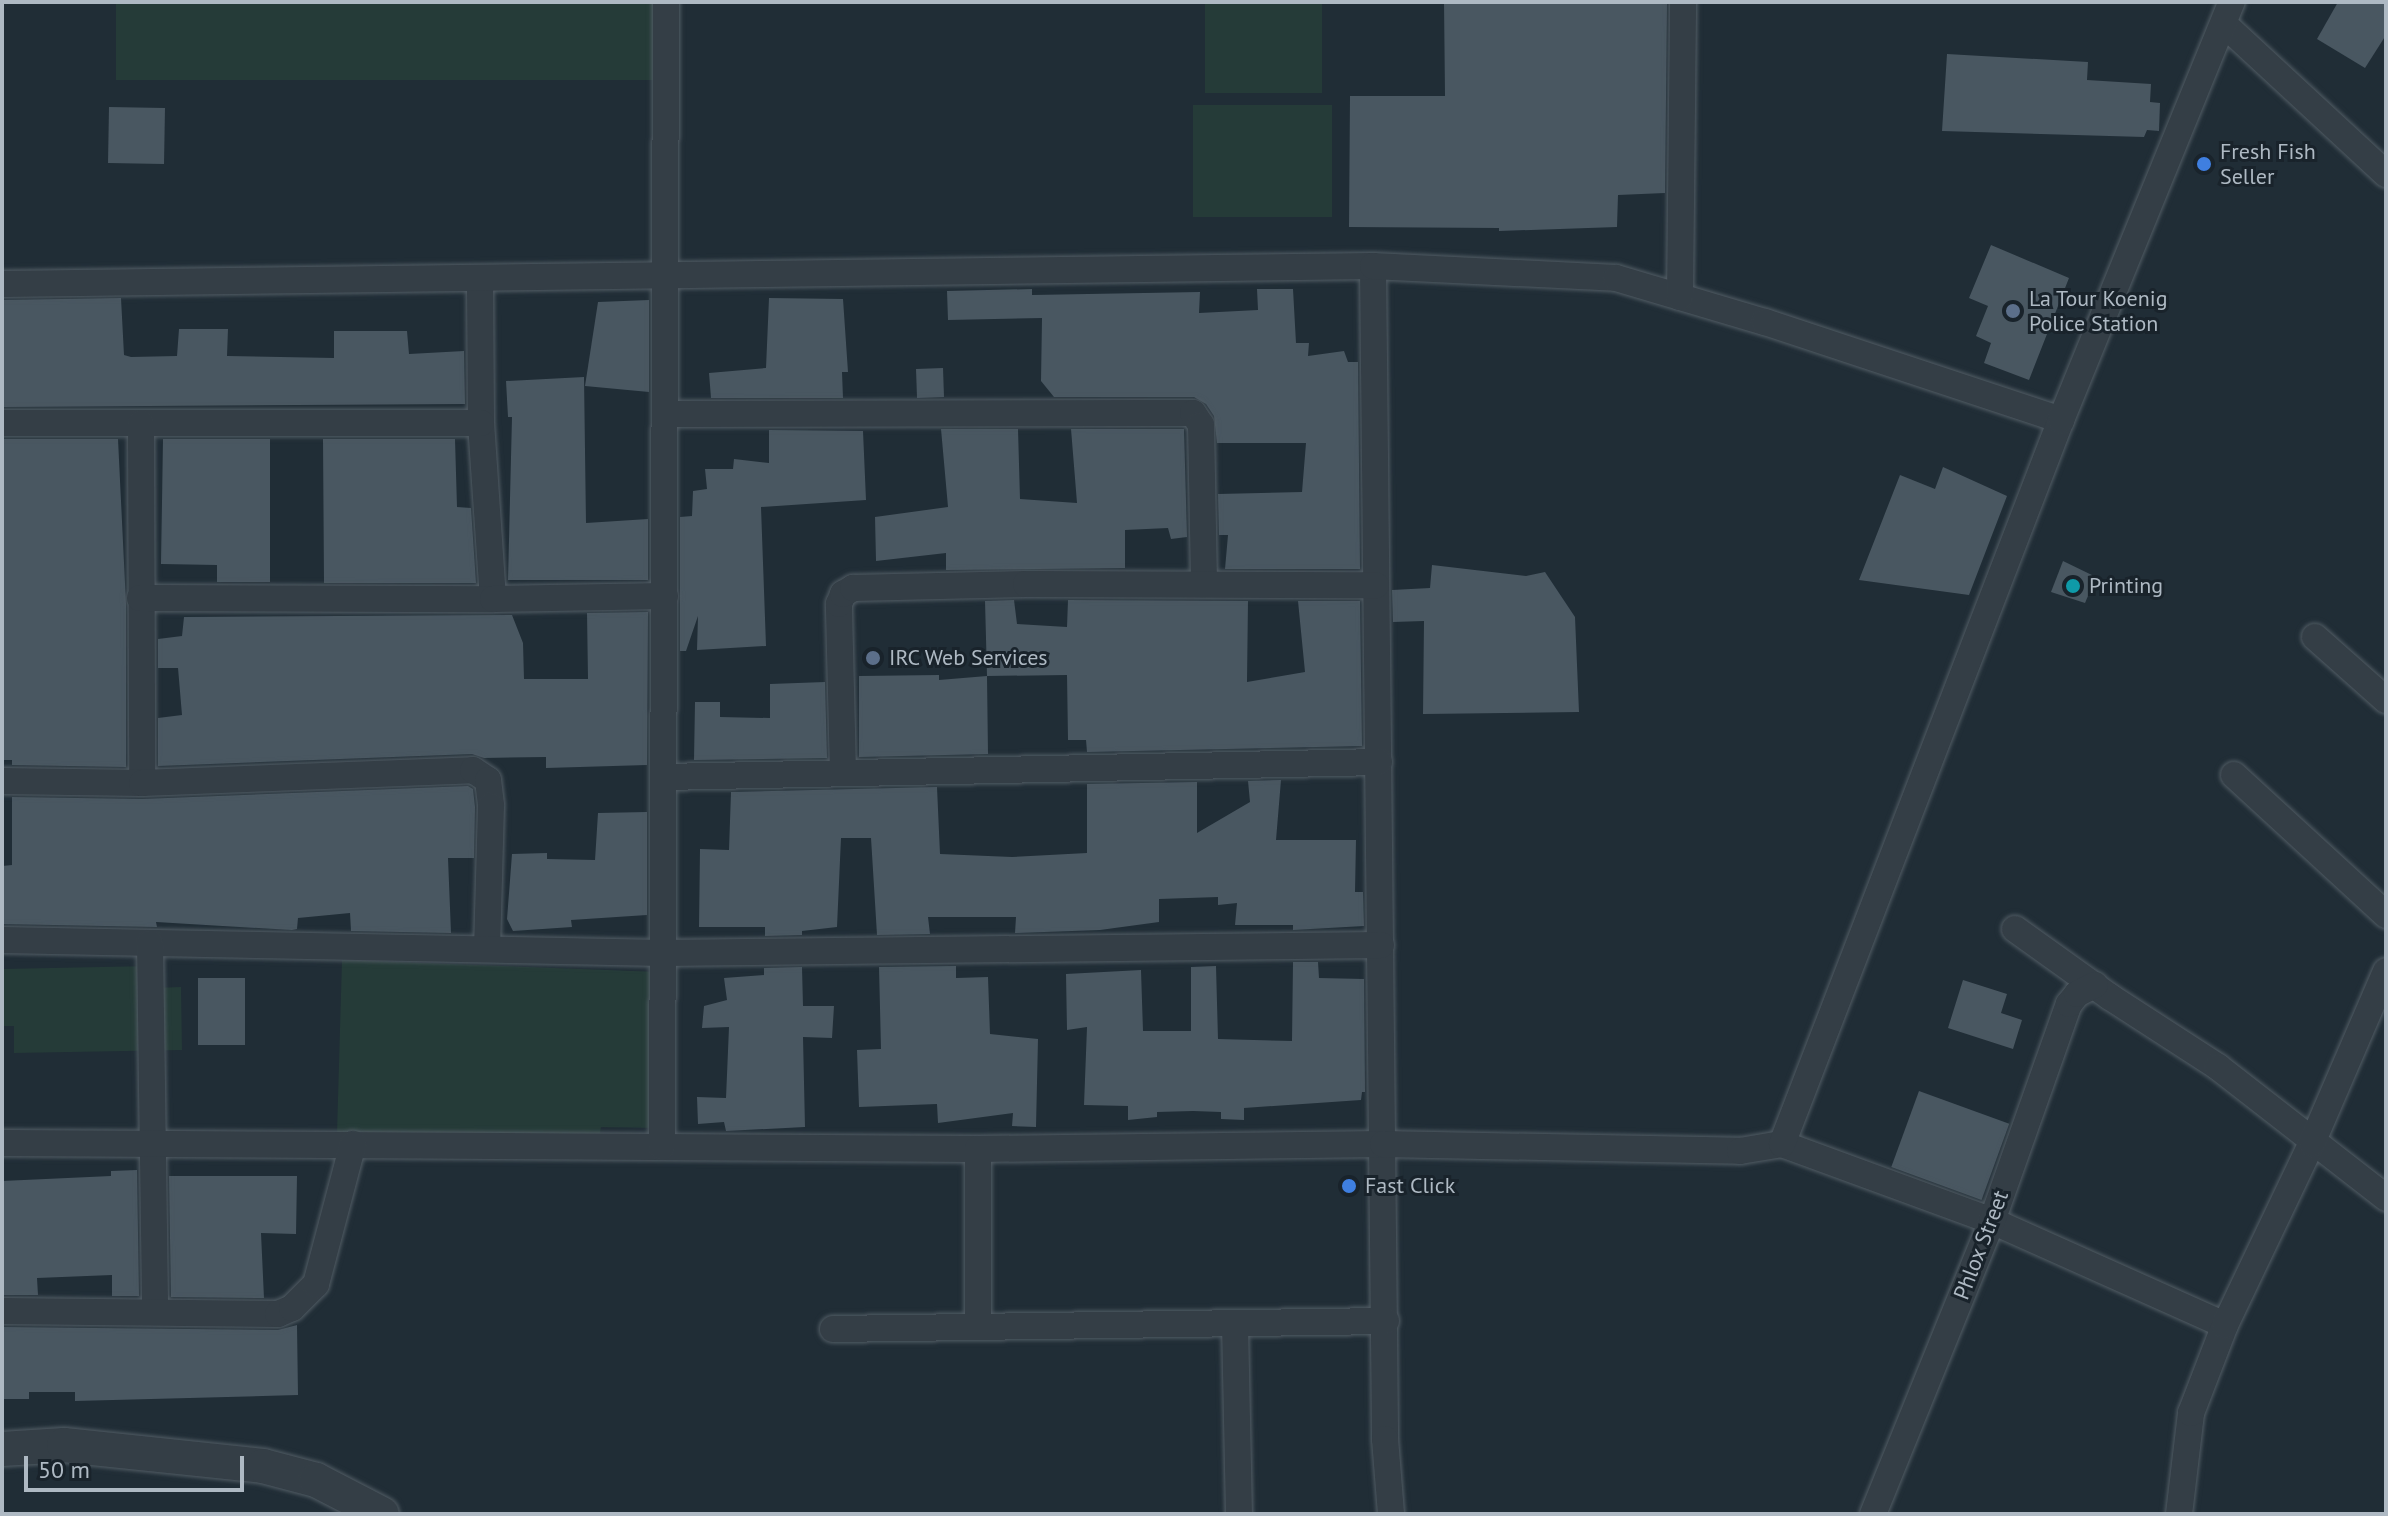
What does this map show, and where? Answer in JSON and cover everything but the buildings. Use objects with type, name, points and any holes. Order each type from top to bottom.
[{"type":"street","points":[[662,1147],[666,2]]},
{"type":"street","points":[[1680,297],[1683,2]]},
{"type":"street","points":[[1782,1144],[2061,420],[2228,13],[2386,174]]},
{"type":"street","points":[[1373,266],[1385,1439],[1391,1514]]},
{"type":"street","points":[[2,284],[1373,266],[1616,278],[2061,420]]},
{"type":"street","points":[[480,280],[481,423],[493,599]]},
{"type":"street","points":[[666,414],[1193,413],[1201,425],[1204,584]]},
{"type":"street","points":[[2,423],[481,423]]},
{"type":"street","points":[[141,423],[142,783]]},
{"type":"street","points":[[843,773],[839,604],[843,594],[853,588],[1376,585]]},
{"type":"street","points":[[140,598],[665,596]]},
{"type":"street","points":[[2315,637],[2386,700]]},
{"type":"street","points":[[664,777],[1379,762]]},
{"type":"street","points":[[2,781],[142,783],[473,770],[488,780],[491,806],[487,949]]},
{"type":"street","points":[[2234,775],[2386,915]]},
{"type":"street","points":[[2015,929],[2218,1067],[2386,1198]]},
{"type":"street","points":[[2,940],[663,953],[1381,945]]},
{"type":"street","points":[[150,943],[155,1311]]},
{"type":"street","points":[[2179,1514],[2191,1413],[2225,1325],[2312,1143],[2386,971]]},
{"type":"street","name":"Phlox Street","points":[[1873,1514],[1992,1221],[2069,1004],[2077,994],[2095,985]]},
{"type":"street","points":[[2,1143],[978,1149],[1383,1144],[1740,1151],[1782,1144],[1992,1221],[2225,1325]]},
{"type":"street","points":[[2,1311],[278,1314],[292,1308],[316,1284],[353,1144]]},
{"type":"street","points":[[978,1149],[978,1326]]},
{"type":"street","points":[[833,1329],[1386,1321]]},
{"type":"street","points":[[1235,1324],[1239,1514]]},
{"type":"street","points":[[2,1449],[64,1445],[263,1466],[316,1480],[382,1514]]},
{"type":"green space","points":[[116,2],[663,2],[663,80],[116,80]]},
{"type":"green space","points":[[1205,2],[1322,2],[1322,93],[1205,93]]},
{"type":"green space","points":[[1193,105],[1332,105],[1332,217],[1193,217]]},
{"type":"green space","points":[[342,960],[660,972],[658,1128],[601,1127],[599,1139],[337,1133]]},
{"type":"green space","points":[[151,966],[152,988],[181,987],[182,1050],[14,1053],[14,1026],[2,1026],[2,969]]},
{"type":"place","name":"Fresh Fish Seller","points":[[2204,164]]},
{"type":"place","name":"La Tour Koenig Police Station","points":[[2013,311]]},
{"type":"place","name":"Printing","points":[[2073,586]]},
{"type":"place","name":"IRC Web Services","points":[[873,658]]},
{"type":"place","name":"Fast Click","points":[[1349,1186]]}]
